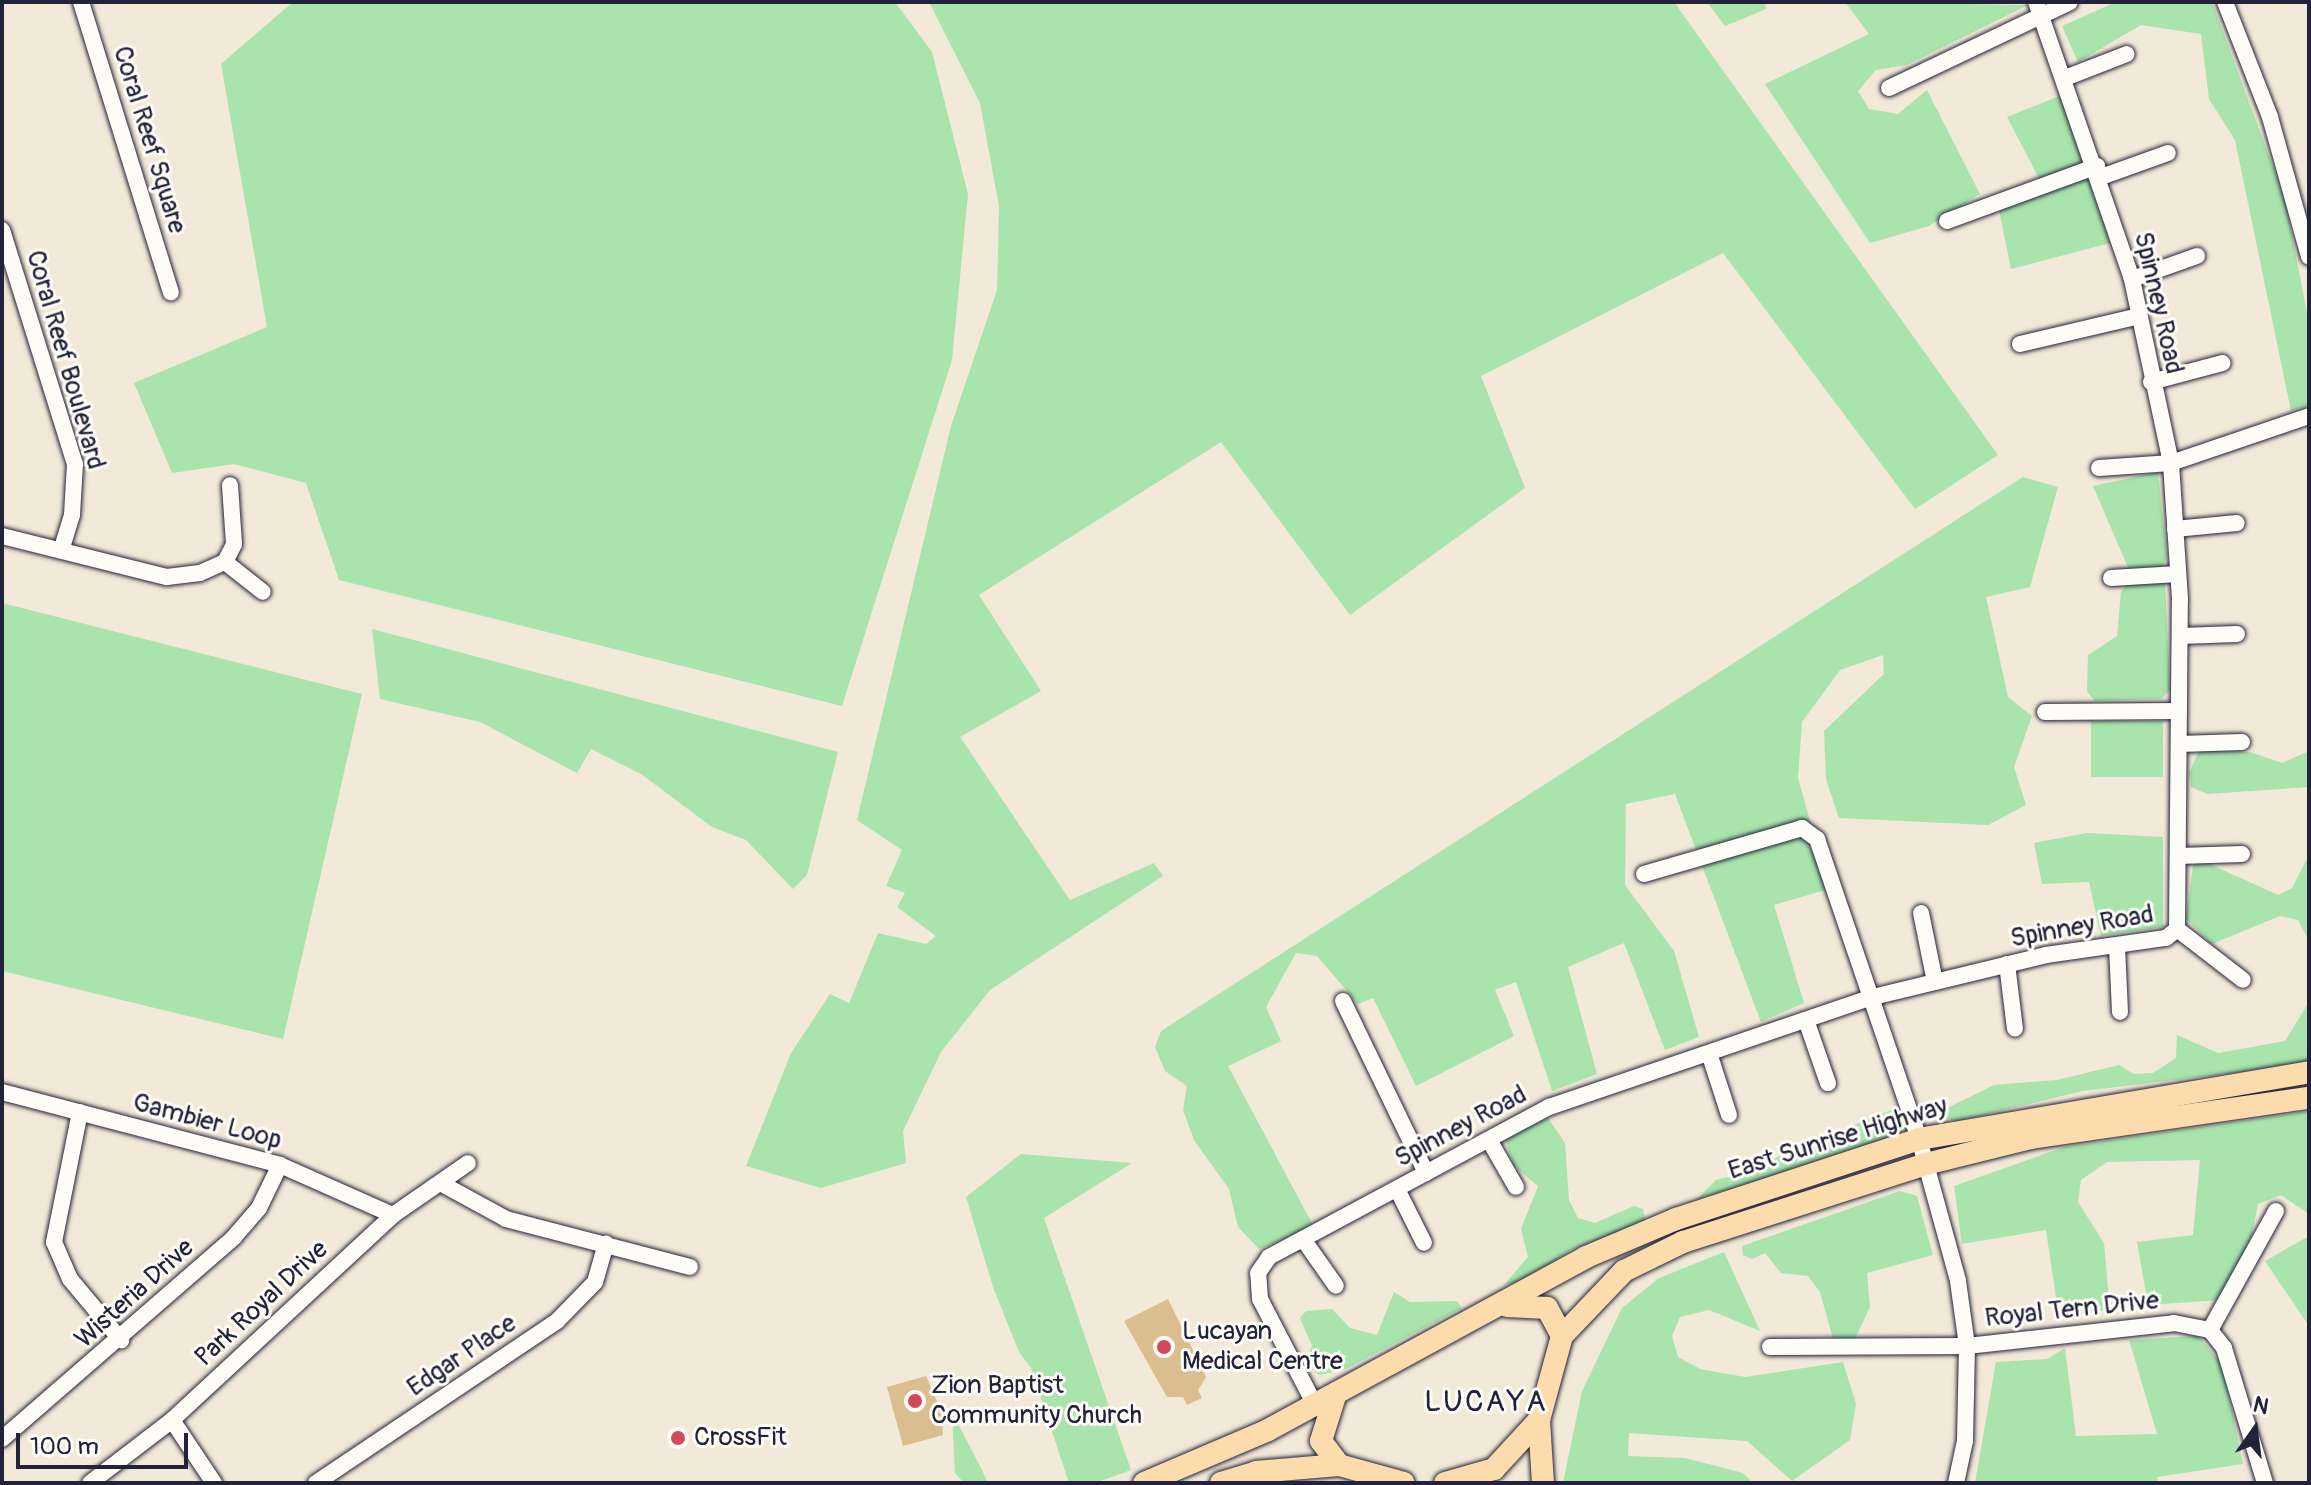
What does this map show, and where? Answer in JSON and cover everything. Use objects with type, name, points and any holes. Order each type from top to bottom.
[{"type":"main road","name":"East Sunrise Highway","points":[[1336,1393],[1586,1257],[1676,1219],[1919,1139],[2309,1072]]},
{"type":"main road","name":"East Sunrise Highway","points":[[1562,1336],[1624,1271],[1683,1242],[1926,1164],[2030,1138],[2309,1098]]},
{"type":"main road","points":[[1498,1307],[1547,1308],[1562,1336],[1539,1420],[1543,1483]]},
{"type":"main road","points":[[1144,1483],[1336,1393]]},
{"type":"main road","points":[[1336,1393],[1321,1441],[1339,1465]]},
{"type":"main road","points":[[1445,1483],[1494,1469],[1539,1420]]},
{"type":"main road","points":[[1221,1483],[1256,1472],[1339,1465],[1404,1483]]},
{"type":"street","name":"Coral Reef Square","points":[[81,2],[171,292]]},
{"type":"street","points":[[1889,88],[2039,8],[2070,2]]},
{"type":"street","points":[[2225,2],[2270,117],[2309,257]]},
{"type":"street","name":"Spinney Road","points":[[1315,1405],[1260,1299],[1258,1282],[1269,1257],[1549,1107],[1873,997],[2007,964],[2166,938],[2177,929],[2180,636],[2171,463],[2151,382],[2132,279],[2099,172],[2039,8]]},
{"type":"street","points":[[2065,78],[2127,54]]},
{"type":"street","points":[[1947,221],[2168,153]]},
{"type":"street","name":"Coral Reef Boulevard","points":[[2,230],[75,464],[72,515],[61,550]]},
{"type":"street","points":[[2132,279],[2197,256]]},
{"type":"street","points":[[2020,344],[2139,316]]},
{"type":"street","points":[[2151,382],[2223,363]]},
{"type":"street","points":[[2099,468],[2171,463],[2309,416]]},
{"type":"street","points":[[225,562],[236,518],[230,485]]},
{"type":"street","points":[[2175,529],[2237,523]]},
{"type":"street","points":[[2,536],[167,577],[200,573],[225,562]]},
{"type":"street","points":[[225,562],[263,592]]},
{"type":"street","points":[[2111,578],[2178,574]]},
{"type":"street","points":[[2180,636],[2237,634]]},
{"type":"street","points":[[2045,712],[2179,711]]},
{"type":"street","points":[[2179,744],[2242,742]]},
{"type":"street","points":[[1644,874],[1802,828],[1817,839],[1919,1139],[1958,1281],[1967,1346],[1965,1441],[1956,1483]]},
{"type":"street","points":[[2178,856],[2242,854]]},
{"type":"street","points":[[1921,913],[1935,982]]},
{"type":"street","points":[[2177,929],[2243,980]]},
{"type":"street","points":[[2117,946],[2120,1012]]},
{"type":"street","points":[[2007,964],[2015,1029]]},
{"type":"street","points":[[1343,1001],[1426,1173]]},
{"type":"street","points":[[1806,1020],[1828,1083]]},
{"type":"street","points":[[1709,1053],[1729,1115]]},
{"type":"street","name":"Gambier Loop","points":[[2,1092],[280,1165],[393,1215]]},
{"type":"street","points":[[80,1112],[54,1242],[70,1279],[121,1340]]},
{"type":"street","points":[[1489,1140],[1516,1187]]},
{"type":"street","name":"Park Royal Drive","points":[[90,1483],[172,1420],[393,1215],[444,1185],[468,1163]]},
{"type":"street","name":"Wisteria Drive","points":[[2,1439],[121,1340],[234,1237],[259,1208],[280,1165]]},
{"type":"street","points":[[444,1185],[506,1219],[690,1267]]},
{"type":"street","points":[[1397,1189],[1424,1243]]},
{"type":"street","points":[[2265,1483],[2237,1384],[2210,1330],[2276,1211]]},
{"type":"street","points":[[1303,1239],[1336,1286]]},
{"type":"street","name":"Edgar Place","points":[[316,1483],[557,1321],[595,1282],[606,1244]]},
{"type":"street","name":"Royal Tern Drive","points":[[1770,1347],[1967,1346],[2140,1325],[2210,1330]]},
{"type":"street","points":[[172,1420],[214,1483]]},
{"type":"green space","points":[[293,2],[895,2],[932,52],[968,194],[952,360],[842,706],[339,580],[306,483],[234,464],[172,473],[134,383],[267,327],[221,64]]},
{"type":"green space","points":[[929,2],[1674,2],[1998,455],[1915,509],[1723,253],[1481,376],[1525,488],[1350,615],[1221,442],[979,595],[1041,691],[960,737],[1070,900],[1154,863],[1163,876],[990,990],[941,1052],[903,1131],[906,1163],[821,1188],[746,1166],[791,1053],[830,994],[849,1003],[878,933],[926,944],[936,936],[897,907],[905,893],[886,886],[902,850],[857,820],[951,426],[997,290],[999,206],[980,103]]},
{"type":"green space","points":[[1707,2],[1765,2],[1766,9],[1725,26]]},
{"type":"green space","points":[[1845,2],[2028,5],[1907,65],[1876,70],[1858,91],[1869,109],[1898,114],[1927,90],[1980,194],[1929,226],[1870,243],[1765,84],[1869,34]]},
{"type":"green space","points":[[2116,2],[2212,2],[2285,199],[2309,323],[2309,405],[2291,411],[2235,140],[2209,99],[2201,34],[2141,25],[2078,62],[2062,26]]},
{"type":"green space","points":[[2062,95],[2114,242],[2011,269],[1998,205],[2045,190],[2007,117]]},
{"type":"green space","points":[[2158,472],[2167,558],[2161,569],[2130,572],[2093,486]]},
{"type":"green space","points":[[2023,477],[2058,487],[2030,587],[1986,597],[2008,697],[2032,716],[2014,767],[2026,805],[1988,825],[1839,818],[1826,779],[1824,731],[1884,674],[1883,655],[1840,670],[1802,722],[1798,778],[1829,889],[1774,905],[1804,1003],[1761,1022],[1675,794],[1626,804],[1625,885],[1674,951],[1699,1037],[1665,1050],[1624,943],[1568,967],[1597,1074],[1552,1091],[1516,982],[1495,990],[1514,1036],[1416,1086],[1373,998],[1358,1004],[1317,956],[1296,953],[1266,1007],[1281,1041],[1228,1066],[1314,1227],[1259,1249],[1238,1227],[1229,1189],[1194,1140],[1183,1110],[1187,1086],[1165,1071],[1155,1047],[1161,1031]]},
{"type":"green space","points":[[2165,580],[2170,690],[2161,699],[2095,701],[2087,692],[2088,655],[2117,636],[2121,592],[2129,582]]},
{"type":"green space","points":[[2,603],[362,694],[283,1039],[2,971]]},
{"type":"green space","points":[[372,629],[838,752],[807,875],[793,889],[746,840],[712,827],[641,774],[591,749],[577,773],[480,722],[380,699]]},
{"type":"green space","points":[[2091,721],[2163,721],[2163,777],[2091,777]]},
{"type":"green space","points":[[2207,750],[2250,752],[2282,763],[2309,751],[2309,787],[2208,794],[2191,787],[2189,773],[2198,753]]},
{"type":"green space","points":[[2087,833],[2163,837],[2163,927],[2101,936],[2089,882],[2042,884],[2034,843]]},
{"type":"green space","points":[[2309,855],[2309,941],[2298,920],[2280,916],[2212,944],[2186,919],[2194,857],[2278,895],[2292,888]]},
{"type":"green space","points":[[2309,1002],[2309,1064],[2083,1091],[1958,1121],[1931,1116],[1994,1085],[2057,1080],[2119,1065],[2134,1074],[2153,1073],[2176,1058],[2177,1035],[2218,1053],[2285,1041]]},
{"type":"green space","points":[[1894,1109],[1902,1114],[1903,1137],[1697,1199],[1716,1180],[1762,1169],[1780,1155]]},
{"type":"green space","points":[[2309,1111],[2309,1214],[2281,1195],[2258,1204],[2251,1239],[2220,1300],[2148,1305],[2137,1242],[2193,1235],[2200,1160],[2107,1162],[2081,1180],[2078,1202],[2104,1243],[2109,1300],[2102,1311],[2059,1318],[2046,1230],[1962,1244],[1954,1186],[2064,1147]]},
{"type":"green space","points":[[1548,1118],[1565,1143],[1569,1200],[1578,1218],[1595,1223],[1634,1206],[1643,1209],[1646,1223],[1571,1250],[1524,1281],[1504,1285],[1528,1257],[1521,1229],[1538,1186],[1514,1166],[1505,1138]]},
{"type":"green space","points":[[1021,1154],[1132,1163],[1044,1218],[1131,1470],[1095,1483],[1069,1483],[1031,1368],[1019,1352],[993,1287],[966,1197]]},
{"type":"green space","points":[[1900,1191],[1917,1196],[1933,1255],[1867,1273],[1870,1307],[1854,1341],[1833,1339],[1820,1292],[1808,1276],[1781,1273],[1765,1253],[1752,1259],[1743,1255],[1742,1246]]},
{"type":"green space","points":[[2309,1236],[2309,1326],[2265,1261]]},
{"type":"green space","points":[[1724,1252],[1760,1331],[1709,1310],[1680,1317],[1672,1336],[1678,1357],[1700,1369],[1745,1377],[1843,1362],[1856,1404],[1850,1440],[1792,1481],[1747,1441],[1629,1433],[1628,1456],[1685,1458],[1743,1473],[1753,1483],[1563,1483],[1582,1391],[1622,1308],[1659,1278]]},
{"type":"green space","points":[[1394,1292],[1410,1302],[1457,1301],[1462,1308],[1346,1369],[1319,1375],[1305,1363],[1312,1346],[1300,1318],[1306,1311],[1332,1309],[1350,1328],[1377,1335]]},
{"type":"green space","points":[[2198,1336],[2222,1364],[2243,1464],[2157,1477],[2158,1483],[1975,1483],[1996,1362],[2047,1359],[2065,1348],[2076,1436],[2157,1434],[2129,1340]]},
{"type":"green space","points":[[952,1412],[988,1483],[964,1483],[955,1473]]},
{"type":"building","name":"Lucayan Medical Centre","points":[[1168,1299],[1206,1377],[1198,1390],[1202,1398],[1187,1405],[1183,1397],[1167,1397],[1124,1321]]},
{"type":"building","name":"Zion Baptist Community Church","points":[[926,1376],[942,1413],[943,1435],[903,1446],[887,1387]]},
{"type":"place","name":"Lucayan Medical Centre","points":[[1164,1347]]},
{"type":"place","name":"Zion Baptist Community Church","points":[[915,1401]]},
{"type":"place","name":"CrossFit","points":[[678,1438]]},
{"type":"district","name":"LUCAYA","points":[[1486,1402]]}]
